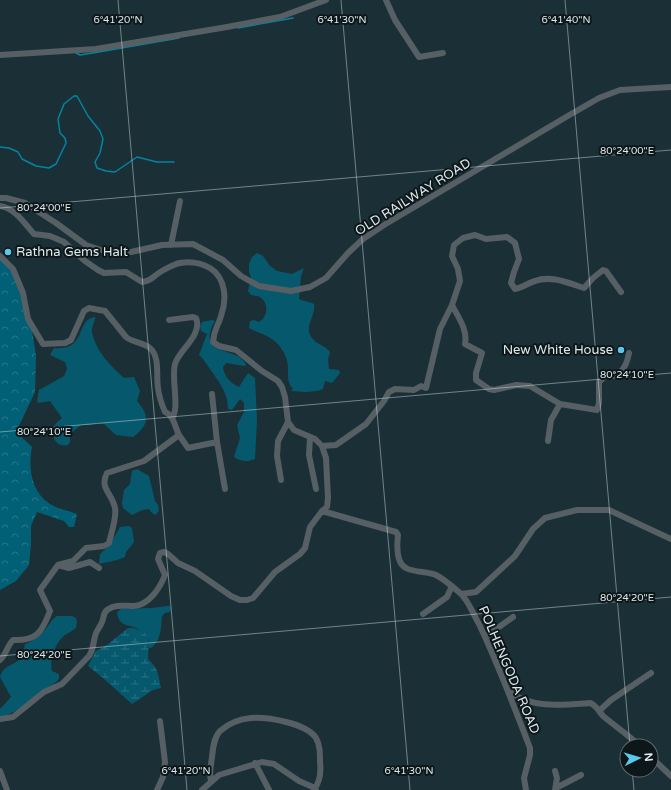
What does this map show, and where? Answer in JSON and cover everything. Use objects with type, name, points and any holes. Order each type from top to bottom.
[{"type":"street","points":[[0,55],[96,49],[280,17],[326,0]]},
{"type":"street","points":[[386,0],[394,20],[415,54],[419,57],[444,53]]},
{"type":"street","name":"OLD RAILWAY ROAD","points":[[0,198],[6,198],[25,204],[56,223],[86,245],[110,253],[131,252],[162,245],[193,244],[223,260],[241,276],[259,286],[291,291],[310,287],[326,278],[348,253],[368,235],[600,98],[620,90],[671,87]]},
{"type":"street","points":[[171,245],[180,201]]},
{"type":"street","points":[[0,206],[8,207],[34,234],[50,236],[64,242],[85,261],[98,270],[104,272],[126,272],[142,282],[149,281],[156,274],[180,263],[198,262],[212,270],[222,284],[225,297],[222,316],[214,331],[213,342],[219,346],[236,350],[262,371],[278,381],[282,387],[288,422],[294,430],[315,439],[322,446],[326,458],[328,498],[327,506],[322,510],[310,527],[305,548],[300,554],[276,572],[253,598],[247,600],[240,600],[231,596],[195,571],[178,563],[168,554],[164,552],[160,553],[158,559],[165,575],[161,585],[144,604],[134,606],[118,605],[107,610],[104,613],[96,633],[92,652],[62,684],[44,692],[13,716],[0,719]]},
{"type":"street","points":[[322,446],[336,444],[366,424],[389,392],[395,389],[414,390],[421,386],[426,388],[440,329],[452,305],[460,281],[458,269],[452,256],[454,245],[463,238],[475,235],[486,238],[507,237],[515,243],[519,259],[511,283],[515,289],[522,288],[536,280],[548,278],[561,280],[584,288],[603,270],[606,271],[621,292]]},
{"type":"street","points":[[0,256],[13,269],[23,293],[28,319],[44,344],[65,343],[71,340],[84,311],[89,308],[105,311],[129,340],[148,346],[153,351],[156,358],[158,390],[163,407],[165,412],[169,413],[179,435],[188,448],[217,442]]},
{"type":"street","points":[[452,305],[466,331],[467,336],[465,344],[482,353],[476,373],[476,380],[489,389],[494,390],[516,384],[530,386],[560,404],[597,410],[599,403],[599,382],[609,373],[612,372],[618,374],[627,364],[629,352]]},
{"type":"street","points":[[169,320],[193,317],[196,318],[198,322],[194,336],[175,362],[173,376],[176,411],[172,418]]},
{"type":"street","points":[[212,394],[217,442],[225,489]]},
{"type":"street","points":[[548,442],[551,420],[560,404]]},
{"type":"street","points":[[281,480],[277,456],[278,441],[288,422]]},
{"type":"street","points":[[0,660],[4,657],[13,640],[33,638],[46,624],[50,611],[40,590],[58,565],[72,561],[86,548],[104,546],[109,543],[116,510],[113,501],[103,483],[107,473],[144,461],[179,435]]},
{"type":"street","points":[[310,438],[309,455],[316,489]]},
{"type":"street","name":"POLHENGODA ROAD","points":[[322,510],[396,532],[398,535],[396,545],[401,564],[406,568],[435,575],[452,586],[467,601],[485,637],[513,702],[530,748],[530,755],[524,778],[526,790]]},
{"type":"street","points":[[461,594],[476,592],[515,556],[533,529],[545,518],[577,510],[610,510],[671,539]]},
{"type":"street","points":[[58,565],[69,568],[90,562],[99,568]]},
{"type":"street","points":[[423,614],[447,597],[452,586]]},
{"type":"street","points":[[485,637],[513,617]]},
{"type":"street","points":[[598,711],[611,700],[650,674]]},
{"type":"street","points":[[506,688],[514,695],[530,701],[561,705],[593,704],[598,711],[619,730],[628,734],[632,738]]},
{"type":"street","points":[[202,790],[219,775],[262,762],[274,764],[299,781],[316,789],[321,772],[319,744],[310,731],[279,720],[249,718],[232,723],[220,731],[216,736],[210,768],[211,781]]},
{"type":"street","points":[[157,790],[163,777],[165,762],[160,721]]},
{"type":"street","points":[[255,763],[269,790]]},
{"type":"street","points":[[659,765],[671,776]]},
{"type":"street","points":[[0,771],[7,790]]},
{"type":"street","points":[[555,771],[557,778],[555,789]]},
{"type":"street","points":[[555,789],[581,775]]},
{"type":"green space","points":[[257,253],[263,256],[270,266],[277,271],[292,274],[304,268],[301,276],[299,299],[314,304],[309,326],[310,334],[314,340],[330,352],[328,359],[329,369],[339,370],[340,373],[332,383],[325,381],[323,389],[311,392],[291,391],[293,389],[288,379],[287,360],[281,348],[269,337],[249,328],[250,321],[254,320],[259,322],[265,316],[266,312],[266,305],[262,298],[251,295],[248,291],[251,277],[249,272],[249,264],[252,257]]},
{"type":"green space","points":[[0,256],[15,277],[30,318],[36,356],[35,392],[16,432],[32,447],[30,463],[32,479],[39,493],[53,506],[77,514],[74,527],[69,527],[64,521],[37,512],[31,526],[29,565],[16,581],[0,590]]},
{"type":"green space","points":[[95,317],[92,330],[97,346],[109,363],[124,378],[134,377],[140,391],[137,401],[146,416],[145,424],[133,437],[116,435],[104,424],[97,423],[91,425],[81,425],[70,434],[70,442],[68,445],[60,445],[53,437],[53,429],[57,422],[62,418],[50,401],[39,403],[37,401],[39,390],[64,376],[67,369],[65,362],[50,355],[54,348],[65,348],[72,345],[77,340],[85,323],[89,319]]},
{"type":"green space","points":[[212,320],[215,321],[210,333],[211,343],[219,349],[239,357],[246,364],[245,366],[226,363],[223,367],[228,379],[239,387],[248,373],[255,378],[257,421],[255,459],[252,460],[242,461],[234,457],[240,438],[237,425],[244,412],[244,403],[240,399],[232,410],[228,409],[224,390],[199,355],[207,334],[201,331],[200,326],[202,322]]},
{"type":"green space","points":[[137,469],[149,476],[155,501],[159,510],[156,515],[149,509],[142,510],[132,515],[123,508],[122,503],[124,490],[130,484],[132,471]]},
{"type":"green space","points":[[129,526],[132,528],[134,542],[126,552],[125,557],[99,564],[100,554],[110,545],[120,527]]},
{"type":"green space","points":[[170,606],[170,612],[165,613],[162,616],[159,638],[151,648],[148,647],[149,640],[141,631],[120,621],[117,612],[121,609]]},
{"type":"green space","points":[[57,616],[72,616],[76,618],[77,622],[76,628],[61,638],[58,642],[52,656],[52,671],[59,674],[59,679],[17,710],[0,717],[0,709],[11,697],[0,677],[4,669],[19,660],[23,654],[25,644],[32,641],[46,629]]},
{"type":"green space","points":[[128,628],[141,630],[145,633],[149,647],[148,659],[156,669],[161,688],[153,690],[132,704],[88,666],[96,651],[107,645]]},
{"type":"waterway","points":[[238,28],[293,18]]},
{"type":"waterway","points":[[76,53],[80,55],[179,38]]},
{"type":"waterway","points":[[0,147],[9,148],[18,152],[22,159],[36,166],[49,168],[56,164],[66,143],[65,138],[60,133],[58,119],[64,104],[74,96],[77,96],[88,116],[100,131],[103,139],[100,153],[95,162],[97,168],[115,172],[137,157],[157,162],[174,162]]},
{"type":"place","name":"Rathna Gems Halt","points":[[8,252]]},
{"type":"place","name":"New White House","points":[[621,350]]}]
